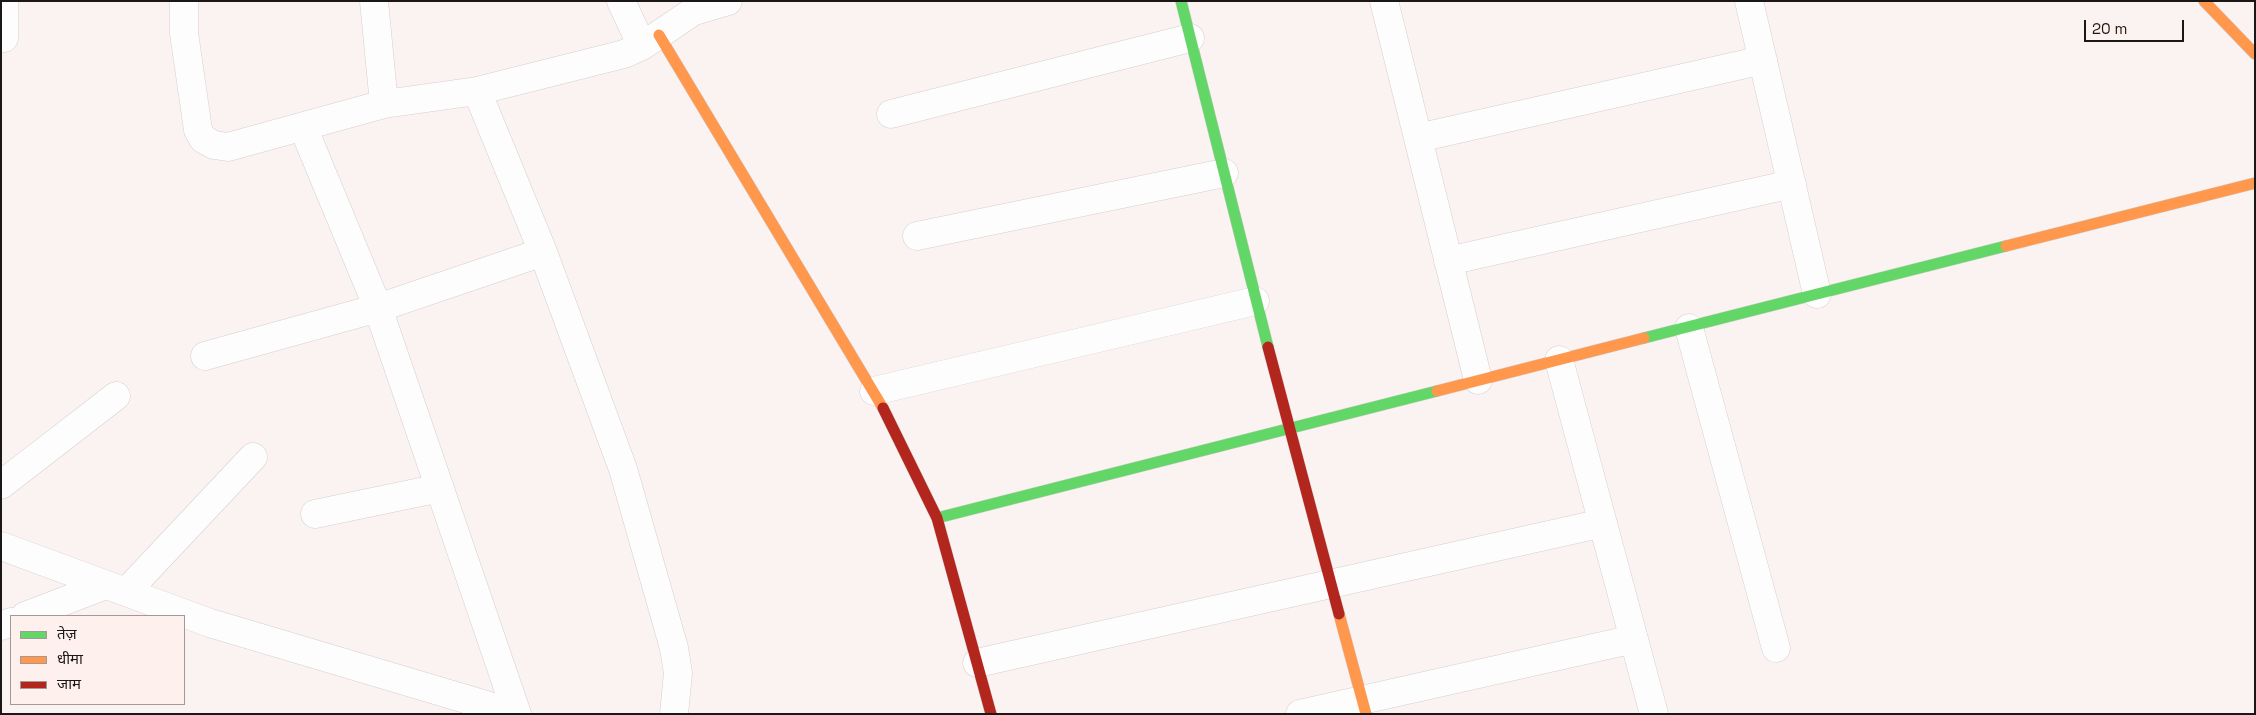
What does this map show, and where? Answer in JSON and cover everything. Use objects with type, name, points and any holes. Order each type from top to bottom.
[{"type":"street","points":[[4,1],[4,38]]},
{"type":"street","points":[[184,1],[184,33],[198,130],[203,139],[214,145],[228,147],[384,104],[477,91],[624,54],[650,40],[694,11],[728,1]]},
{"type":"street","points":[[374,1],[384,104]]},
{"type":"street","points":[[622,1],[650,40],[874,391],[936,518],[991,714]]},
{"type":"street","points":[[1181,1],[1255,301],[1364,707]]},
{"type":"street","points":[[1384,1],[1478,380]]},
{"type":"street","points":[[1749,1],[1817,294]]},
{"type":"street","points":[[2204,1],[2255,54]]},
{"type":"street","points":[[891,114],[1190,38]]},
{"type":"street","points":[[1418,138],[1763,60]]},
{"type":"street","points":[[477,91],[543,252],[628,488],[674,648],[678,673],[674,714]]},
{"type":"street","points":[[303,127],[378,308],[517,714]]},
{"type":"street","points":[[918,236],[1224,173]]},
{"type":"street","points":[[936,518],[2255,183]]},
{"type":"street","points":[[1448,261],[1792,184]]},
{"type":"street","points":[[205,356],[378,308],[543,252]]},
{"type":"street","points":[[874,391],[1255,301]]},
{"type":"street","points":[[1689,328],[1776,648]]},
{"type":"street","points":[[1559,360],[1654,714]]},
{"type":"street","points":[[1,485],[116,396]]},
{"type":"street","points":[[28,615],[116,589],[253,457]]},
{"type":"street","points":[[315,514],[440,488]]},
{"type":"street","points":[[977,663],[1603,523]]},
{"type":"street","points":[[1,546],[210,623],[517,714]]},
{"type":"street","points":[[1300,714],[1364,707],[1634,639]]},
{"type":"traffic: fast","points":[[1181,1],[1268,347]]},
{"type":"traffic: fast","points":[[1644,338],[2006,246]]},
{"type":"traffic: fast","points":[[937,518],[1437,391]]},
{"type":"traffic: slow","points":[[2204,1],[2255,54]]},
{"type":"traffic: slow","points":[[659,35],[883,408]]},
{"type":"traffic: slow","points":[[2006,246],[2255,183]]},
{"type":"traffic: slow","points":[[1437,391],[1644,338]]},
{"type":"traffic: slow","points":[[1339,614],[1366,714]]},
{"type":"traffic: jam","points":[[1268,347],[1339,614]]},
{"type":"traffic: jam","points":[[883,408],[937,518],[991,714]]}]
